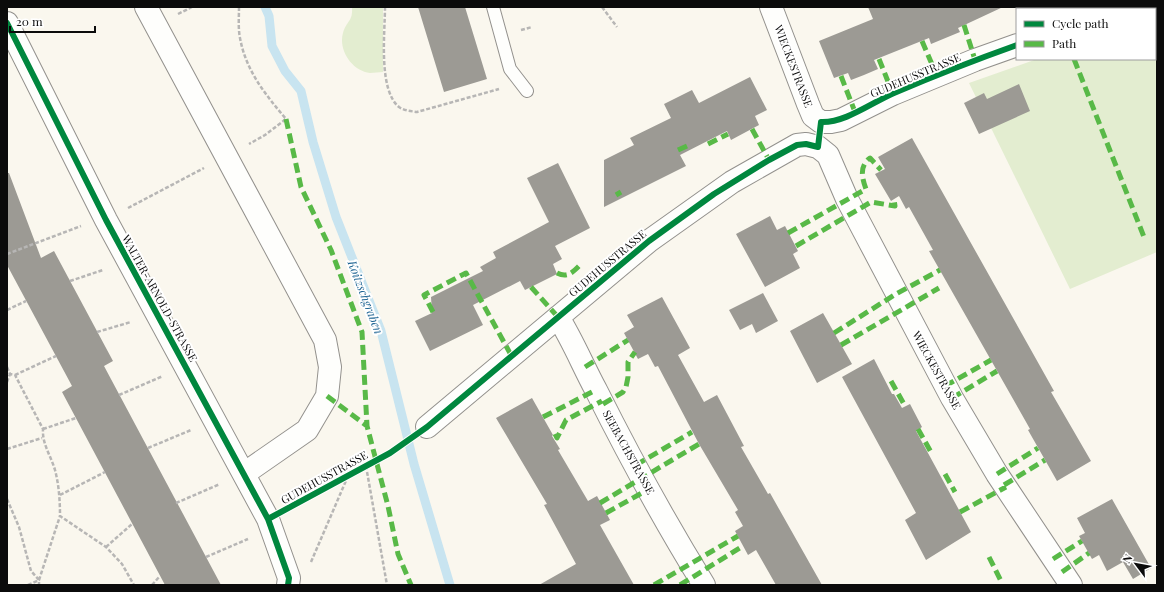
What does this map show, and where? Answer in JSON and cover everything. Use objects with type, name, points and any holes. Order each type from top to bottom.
[{"type":"street","points":[[146,7],[325,340],[330,367],[327,396],[307,430],[245,473]]},
{"type":"street","name":"WIECKESTRASSE","points":[[772,7],[808,104],[814,116],[821,122]]},
{"type":"street","name":"WALTER-ARNOLD-STRASSE","points":[[7,23],[106,220],[245,473],[270,524],[288,582]]},
{"type":"street","name":"GUDEHUSSTRASSE","points":[[821,122],[841,120],[893,94],[975,60],[1016,45]]},
{"type":"street","name":"GUDEHUSSTRASSE","points":[[427,427],[649,241],[714,194],[769,160],[797,145],[806,144],[818,147]]},
{"type":"street","name":"WIECKESTRASSE","points":[[818,147],[828,154],[847,199],[952,398],[997,474],[1071,585]]},
{"type":"street","name":"SEEBACHSTRASSE","points":[[558,317],[570,336],[596,390],[636,465],[704,585]]},
{"type":"lane","points":[[493,7],[510,69],[527,91]]},
{"type":"path","points":[[7,254],[75,228],[106,220],[265,135],[286,119],[261,89],[246,64],[240,38],[239,7]]},
{"type":"path","points":[[385,7],[386,74],[388,85],[394,101],[405,110],[417,112],[435,108],[506,87],[518,80]]},
{"type":"path","points":[[602,7],[617,27]]},
{"type":"path","points":[[70,281],[129,261]]},
{"type":"path","points":[[7,310],[26,301]]},
{"type":"path","points":[[97,332],[157,314]]},
{"type":"path","points":[[10,374],[15,375],[56,356]]},
{"type":"path","points":[[119,395],[186,366]]},
{"type":"path","points":[[7,367],[10,374],[7,382]]},
{"type":"path","points":[[15,375],[43,429],[42,438],[55,470],[60,495],[60,516],[39,580],[39,585]]},
{"type":"path","points":[[43,429],[76,418]]},
{"type":"path","points":[[148,448],[216,420]]},
{"type":"path","points":[[7,449],[42,438]]},
{"type":"path","points":[[366,466],[387,585]]},
{"type":"path","points":[[60,495],[105,472]]},
{"type":"path","points":[[176,503],[245,473]]},
{"type":"path","points":[[288,582],[306,574],[348,476]]},
{"type":"path","points":[[7,498],[19,527],[31,571],[39,580]]},
{"type":"path","points":[[60,516],[106,547],[122,564],[134,585]]},
{"type":"path","points":[[106,547],[132,524]]},
{"type":"path","points":[[152,585],[160,576]]},
{"type":"path","points":[[28,585],[39,580]]},
{"type":"green space","points":[[352,7],[383,7],[383,72],[370,73],[357,68],[348,59],[345,53],[342,40],[343,33],[352,16]]},
{"type":"green space","points":[[1156,22],[1157,252],[1070,289],[969,83],[1034,60],[1156,60]]},
{"type":"building","points":[[418,7],[465,7],[487,79],[444,92]]},
{"type":"building","points":[[868,7],[1003,7],[958,28],[960,32],[931,44],[929,38],[874,60],[878,69],[864,75],[851,80],[848,73],[834,78],[819,41],[873,19]]},
{"type":"building","points":[[750,77],[767,110],[755,116],[759,125],[731,140],[727,131],[680,155],[686,166],[604,207],[604,160],[634,145],[630,138],[671,118],[664,104],[692,90],[699,103]]},
{"type":"building","points":[[1019,84],[1030,111],[979,134],[964,103],[984,93],[987,99]]},
{"type":"building","points":[[912,138],[1054,391],[1051,392],[1091,461],[1057,481],[1028,430],[1030,429],[929,251],[933,250],[909,207],[906,209],[899,196],[891,201],[875,174],[885,169],[878,157]]},
{"type":"building","points":[[558,163],[590,228],[555,246],[562,259],[553,264],[557,274],[525,290],[520,281],[473,305],[483,325],[430,351],[415,321],[432,313],[431,297],[483,271],[480,267],[496,258],[493,252],[549,222],[527,178]]},
{"type":"building","points":[[7,173],[9,173],[41,258],[54,251],[113,361],[104,366],[221,585],[165,585],[62,392],[72,386],[7,265]]},
{"type":"building","points":[[770,216],[777,230],[785,226],[798,251],[793,254],[800,268],[765,287],[736,234]]},
{"type":"building","points":[[763,293],[778,321],[756,333],[752,324],[740,330],[729,310]]},
{"type":"building","points":[[662,297],[690,348],[678,355],[704,402],[717,395],[744,446],[741,447],[768,494],[770,493],[822,585],[776,585],[756,550],[748,555],[735,531],[743,526],[735,512],[738,510],[699,444],[658,366],[655,367],[648,354],[638,359],[624,333],[634,327],[627,315]]},
{"type":"building","points":[[823,313],[852,364],[817,383],[790,331]]},
{"type":"building","points":[[874,359],[892,394],[894,394],[902,408],[910,404],[922,427],[916,431],[971,532],[926,560],[905,520],[916,513],[842,377]]},
{"type":"building","points":[[532,398],[560,449],[558,450],[588,501],[597,496],[610,520],[600,525],[634,585],[539,585],[576,564],[544,505],[547,504],[496,418]]},
{"type":"building","points":[[1112,499],[1151,568],[1133,579],[1123,562],[1107,571],[1099,555],[1092,559],[1079,536],[1085,533],[1077,518]]},
{"type":"waterway","name":"Koitzschgraben","points":[[265,7],[269,16],[272,46],[285,71],[301,91],[313,142],[336,217],[381,331],[414,464],[450,585]]},
{"type":"marked path","points":[[964,25],[975,60]]},
{"type":"marked path","points":[[922,41],[937,76]]},
{"type":"marked path","points":[[879,59],[893,94]]},
{"type":"marked path","points":[[1074,60],[1144,237]]},
{"type":"marked path","points":[[841,76],[855,112]]},
{"type":"marked path","points":[[286,119],[301,187],[331,250],[362,332],[367,426],[388,506],[398,554],[411,585]]},
{"type":"marked path","points":[[752,129],[769,160]]},
{"type":"marked path","points":[[708,144],[728,134]]},
{"type":"marked path","points":[[678,150],[687,146]]},
{"type":"marked path","points":[[788,233],[866,189],[862,172],[864,165],[870,158],[881,170]]},
{"type":"marked path","points":[[616,195],[621,192]]},
{"type":"marked path","points":[[796,246],[871,202],[895,206],[894,199]]},
{"type":"marked path","points":[[557,273],[567,275],[579,266]]},
{"type":"marked path","points":[[834,333],[896,294],[940,270]]},
{"type":"marked path","points":[[433,312],[424,295],[466,273],[511,355]]},
{"type":"marked path","points":[[531,287],[558,317]]},
{"type":"marked path","points":[[841,345],[939,288]]},
{"type":"marked path","points":[[585,367],[628,340]]},
{"type":"marked path","points":[[603,404],[623,392],[626,387],[628,377],[628,362],[635,352]]},
{"type":"marked path","points":[[945,386],[991,360]]},
{"type":"marked path","points":[[952,398],[997,371]]},
{"type":"marked path","points":[[891,381],[905,406]]},
{"type":"marked path","points":[[543,417],[596,390]]},
{"type":"marked path","points":[[327,396],[367,426]]},
{"type":"marked path","points":[[555,434],[557,438],[566,420],[602,401]]},
{"type":"marked path","points":[[918,429],[932,454]]},
{"type":"marked path","points":[[636,465],[692,432]]},
{"type":"marked path","points":[[600,503],[699,444]]},
{"type":"marked path","points":[[997,474],[1038,448]]},
{"type":"marked path","points":[[1004,485],[1045,460]]},
{"type":"marked path","points":[[945,474],[955,492]]},
{"type":"marked path","points":[[960,512],[1006,487]]},
{"type":"marked path","points":[[606,513],[649,489]]},
{"type":"marked path","points":[[654,585],[738,536]]},
{"type":"marked path","points":[[1053,559],[1082,541]]},
{"type":"marked path","points":[[680,585],[743,546]]},
{"type":"marked path","points":[[1062,572],[1089,553]]},
{"type":"marked path","points":[[989,557],[1002,583]]},
{"type":"cycle path","points":[[7,23],[106,220],[268,519],[289,578],[288,585]]},
{"type":"cycle path","points":[[268,519],[390,453],[427,427],[649,241],[714,194],[769,160],[797,145],[806,144],[818,147],[821,122],[849,116],[894,93],[1016,45]]}]
